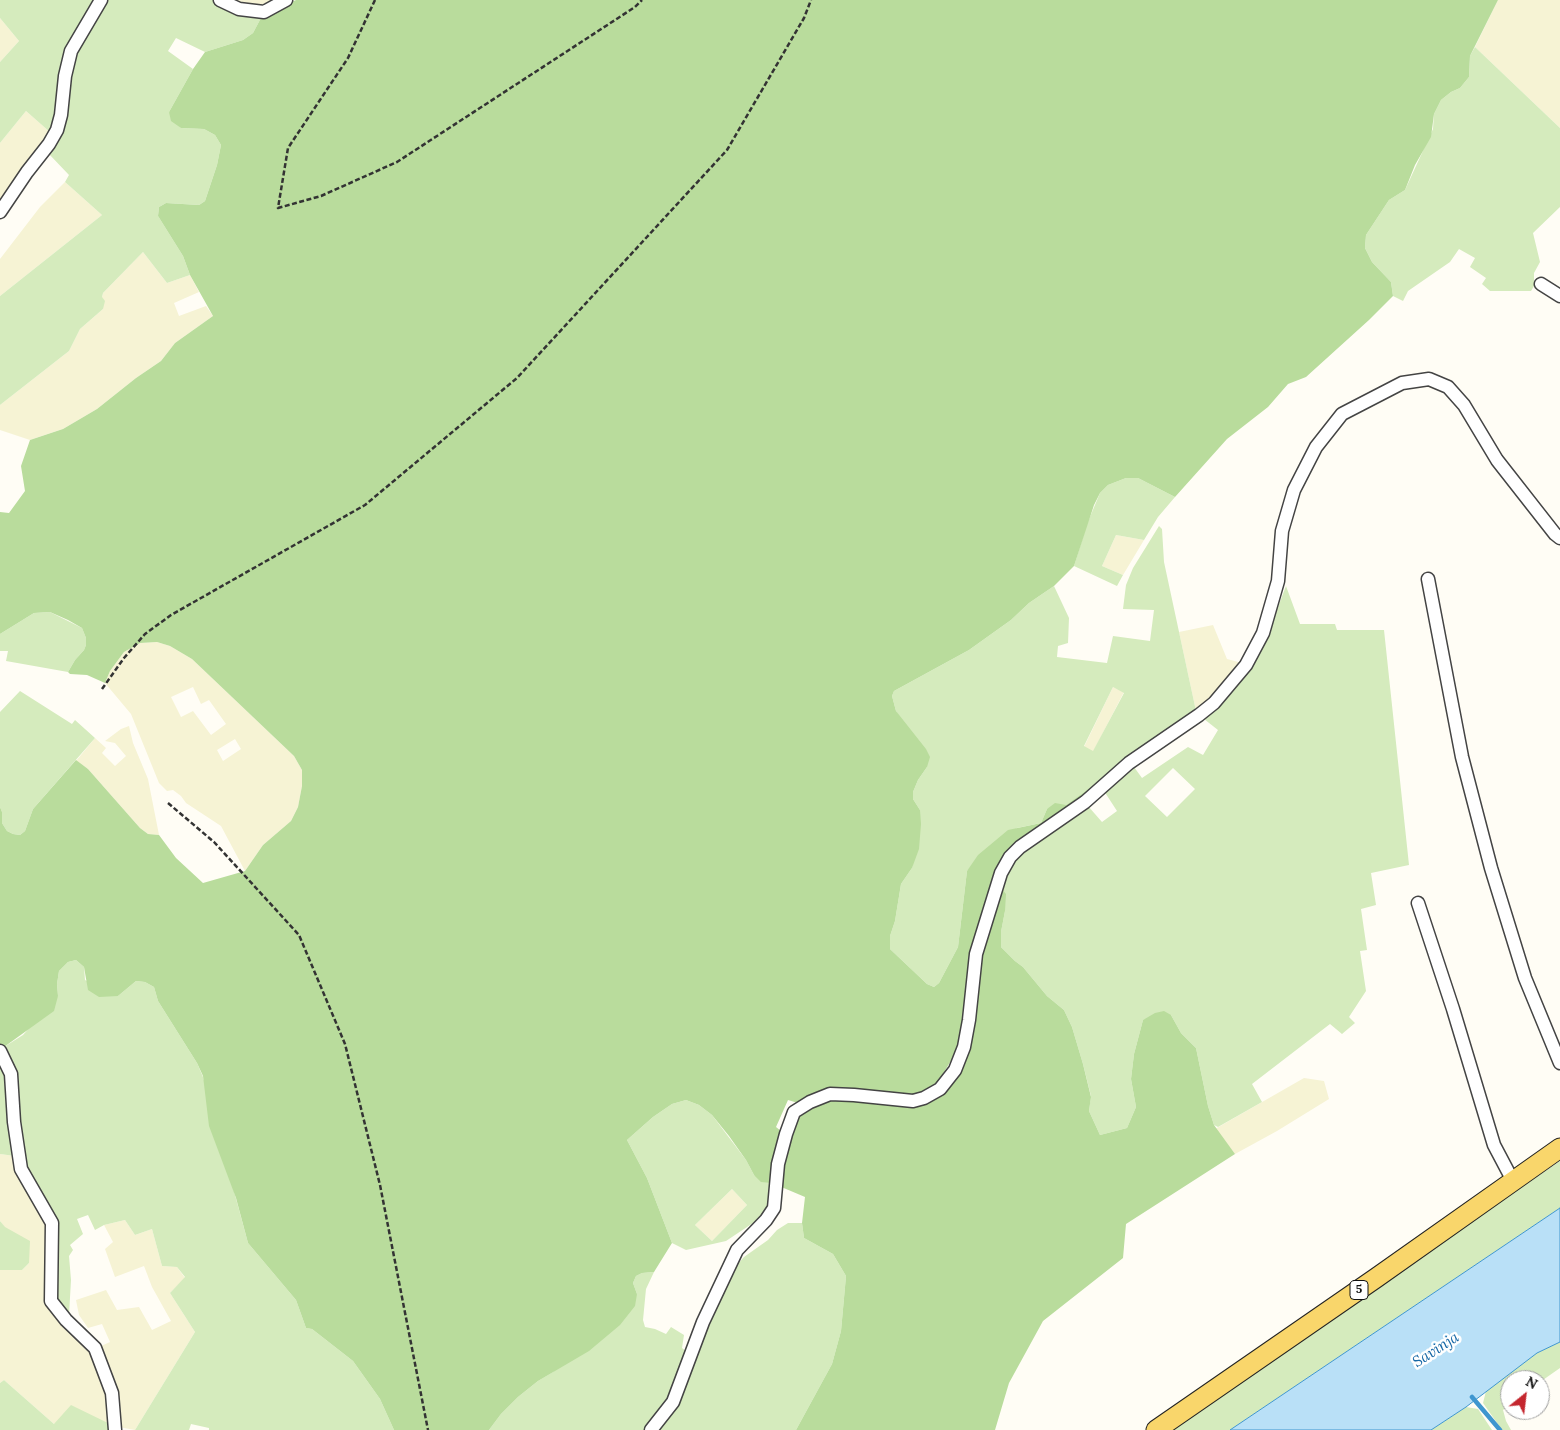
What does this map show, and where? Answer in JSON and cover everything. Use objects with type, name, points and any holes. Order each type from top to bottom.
[{"type":"main road","name":"5","points":[[1156,1430],[1560,1148]]},
{"type":"street","points":[[0,212],[57,130],[61,116],[65,76],[71,51],[101,0]]},
{"type":"street","points":[[220,0],[239,9],[264,12],[286,0]]},
{"type":"street","points":[[1541,284],[1560,296]]},
{"type":"street","points":[[651,1430],[672,1402],[703,1322],[737,1250],[766,1220],[774,1208],[778,1164],[794,1112],[810,1102],[830,1094],[913,1101],[924,1098],[940,1089],[955,1070],[964,1047],[969,1020],[976,954],[1001,874],[1010,857],[1040,833],[1085,802],[1129,763],[1214,703],[1246,664],[1263,633],[1278,581],[1282,531],[1294,490],[1316,447],[1342,414],[1402,383],[1429,379],[1448,387],[1464,405],[1497,460],[1560,538]]},
{"type":"street","points":[[1428,578],[1441,656],[1462,757],[1488,858],[1525,978],[1560,1063]]},
{"type":"street","points":[[1418,903],[1453,1009],[1494,1145],[1513,1181]]},
{"type":"street","points":[[0,1052],[11,1074],[14,1122],[21,1169],[52,1223],[51,1301],[66,1320],[95,1348],[112,1393],[115,1430]]},
{"type":"path","points":[[375,0],[348,58],[288,148],[278,208],[321,196],[397,162],[635,7],[642,0]]},
{"type":"path","points":[[102,689],[124,658],[145,634],[171,615],[365,505],[518,378],[728,150],[804,18],[811,0]]},
{"type":"path","points":[[168,803],[214,842],[299,935],[345,1044],[380,1184],[428,1430]]},
{"type":"shaded area","points":[[230,0],[272,0],[259,6],[248,6]]},
{"type":"shaded area","points":[[1498,0],[1560,0],[1560,128],[1475,47]]},
{"type":"shaded area","points":[[0,18],[19,41],[0,62]]},
{"type":"shaded area","points":[[26,111],[51,133],[0,204],[0,143]]},
{"type":"shaded area","points":[[65,182],[102,215],[0,296],[0,259],[40,207]]},
{"type":"shaded area","points":[[143,252],[167,283],[190,275],[199,292],[174,303],[179,316],[206,306],[213,316],[175,343],[161,361],[97,409],[63,429],[30,440],[0,430],[0,405],[69,351],[80,329],[103,309],[103,293]]},
{"type":"shaded area","points":[[1116,535],[1144,540],[1123,575],[1102,566]]},
{"type":"shaded area","points":[[1213,625],[1227,659],[1242,663],[1221,689],[1196,711],[1179,632]]},
{"type":"shaded area","points":[[157,642],[170,646],[192,659],[294,756],[302,770],[302,786],[298,807],[291,821],[263,845],[245,871],[221,826],[186,803],[173,790],[167,791],[159,783],[131,714],[105,683],[110,671],[124,652],[140,643]],"holes":[[[193,687],[201,704],[209,700],[226,724],[211,735],[193,711],[181,717],[171,697]],[[235,739],[241,749],[223,761],[217,750]]]},
{"type":"shaded area","points":[[1113,687],[1124,692],[1093,752],[1084,747]]},
{"type":"shaded area","points":[[129,726],[133,743],[148,779],[159,835],[148,834],[140,828],[88,769],[76,761],[95,738],[106,748],[102,753],[115,766],[126,756],[115,743],[105,741],[121,729]]},
{"type":"shaded area","points":[[1304,1078],[1324,1081],[1329,1099],[1235,1154],[1215,1129]]},
{"type":"shaded area","points":[[0,1154],[15,1156],[45,1215],[49,1300],[82,1332],[105,1380],[112,1425],[54,1424],[4,1380],[0,1383],[0,1270],[22,1270],[29,1263],[0,1221]]},
{"type":"shaded area","points":[[732,1189],[747,1205],[712,1241],[695,1225]]},
{"type":"shaded area","points":[[125,1220],[135,1235],[152,1229],[162,1266],[177,1267],[185,1278],[170,1293],[195,1332],[135,1430],[119,1427],[99,1347],[110,1342],[102,1324],[88,1328],[79,1315],[76,1300],[106,1290],[117,1310],[139,1307],[152,1330],[171,1321],[152,1287],[144,1266],[115,1277],[105,1249],[113,1242],[104,1225]]},
{"type":"green space","points":[[0,0],[96,0],[68,50],[58,113],[51,133],[26,111],[0,143],[0,62],[19,41],[0,18]]},
{"type":"green space","points":[[105,0],[213,0],[220,6],[262,16],[253,33],[243,40],[205,52],[176,38],[168,51],[193,69],[169,112],[181,128],[204,129],[215,135],[221,145],[217,165],[205,201],[199,205],[166,203],[159,207],[158,216],[183,256],[190,275],[167,283],[143,252],[103,293],[102,297],[105,301],[103,309],[80,329],[69,351],[0,405],[0,296],[102,215],[65,182],[69,175],[48,153],[76,53]]},
{"type":"green space","points":[[296,0],[1498,0],[1470,56],[1469,77],[1460,88],[1441,100],[1434,114],[1431,137],[1415,165],[1405,190],[1389,200],[1366,235],[1365,248],[1372,262],[1391,282],[1393,296],[1306,377],[1288,384],[1268,407],[1227,439],[1175,497],[1138,478],[1126,478],[1108,485],[1100,493],[1094,505],[1074,566],[1054,586],[969,650],[894,691],[892,696],[896,711],[926,749],[930,757],[927,767],[918,780],[913,792],[913,799],[920,810],[919,849],[912,868],[901,884],[895,921],[890,936],[890,949],[927,984],[934,987],[939,983],[958,947],[967,871],[978,855],[1008,830],[1041,823],[1047,809],[1055,803],[1066,805],[1089,789],[1092,791],[1010,852],[964,1018],[957,1051],[936,1085],[921,1095],[905,1098],[853,1091],[798,1103],[788,1100],[776,1127],[781,1131],[772,1183],[761,1182],[754,1175],[729,1136],[712,1115],[699,1105],[686,1100],[672,1104],[653,1117],[627,1140],[647,1178],[672,1243],[654,1272],[642,1273],[636,1276],[633,1283],[637,1294],[635,1306],[620,1325],[589,1351],[538,1381],[518,1397],[501,1414],[489,1430],[394,1430],[380,1399],[353,1361],[312,1329],[306,1328],[296,1300],[248,1243],[236,1198],[209,1126],[203,1076],[197,1063],[158,1001],[154,987],[145,982],[136,981],[118,996],[99,997],[88,990],[84,967],[76,960],[68,962],[59,971],[58,996],[54,1011],[4,1047],[0,1045],[0,807],[2,823],[7,831],[20,835],[25,831],[33,809],[76,760],[88,769],[140,828],[148,834],[159,835],[176,858],[203,883],[245,871],[263,845],[291,821],[298,807],[302,786],[302,770],[294,756],[192,659],[170,646],[157,642],[140,643],[124,652],[110,671],[105,683],[87,675],[70,674],[68,672],[84,650],[86,638],[82,628],[68,620],[50,612],[34,613],[0,634],[0,512],[9,513],[25,491],[21,466],[30,440],[63,429],[97,409],[161,361],[175,343],[213,316],[190,275],[183,256],[158,216],[159,207],[166,203],[199,205],[205,201],[217,165],[221,145],[215,135],[204,129],[181,128],[171,121],[169,112],[193,69],[205,52],[243,40],[253,33],[262,16]]},
{"type":"green space","points":[[1475,47],[1560,128],[1560,207],[1533,233],[1540,262],[1534,273],[1534,286],[1531,291],[1490,291],[1482,284],[1486,278],[1470,267],[1475,258],[1459,249],[1450,262],[1408,291],[1403,301],[1393,296],[1391,282],[1372,262],[1365,248],[1366,235],[1389,200],[1405,190],[1433,129],[1434,114],[1441,100],[1460,88],[1469,77],[1470,56]]},
{"type":"green space","points":[[1126,478],[1138,478],[1175,497],[1158,517],[1144,540],[1116,535],[1102,566],[1123,575],[1117,586],[1074,566],[1087,524],[1100,493],[1108,485]]},
{"type":"green space","points":[[1159,526],[1162,529],[1164,562],[1196,711],[1092,791],[1089,790],[1066,805],[1047,809],[1041,823],[1017,828],[967,871],[958,947],[939,983],[934,987],[927,984],[890,949],[890,936],[895,921],[901,884],[912,868],[920,810],[913,799],[913,792],[918,780],[927,767],[896,711],[892,696],[894,691],[969,650],[1054,586],[1069,618],[1068,643],[1058,646],[1057,657],[1107,663],[1113,636],[1150,641],[1154,610],[1123,609],[1126,585],[1133,568]],"holes":[[[1113,687],[1124,693],[1093,751],[1084,746]]]},
{"type":"green space","points":[[1286,586],[1300,624],[1335,624],[1337,630],[1384,630],[1409,865],[1371,873],[1376,905],[1361,909],[1367,950],[1360,951],[1366,991],[1349,1017],[1355,1023],[1342,1034],[1330,1024],[1252,1084],[1262,1102],[1218,1127],[1214,1125],[1208,1106],[1196,1048],[1181,1033],[1171,1015],[1143,1020],[1134,1054],[1131,1079],[1136,1107],[1127,1128],[1100,1135],[1089,1111],[1091,1096],[1072,1027],[1064,1010],[1047,996],[1023,967],[1001,947],[1001,932],[1005,911],[1000,887],[1019,852],[1088,806],[1102,822],[1117,811],[1104,791],[1134,767],[1142,778],[1188,747],[1203,755],[1218,730],[1204,719],[1220,706],[1267,636]],"holes":[[[1173,768],[1195,789],[1167,817],[1145,796]]]},
{"type":"green space","points":[[50,612],[82,628],[86,638],[84,650],[68,672],[6,661],[8,651],[0,651],[0,634],[34,613]]},
{"type":"green space","points":[[20,691],[72,724],[75,720],[95,738],[33,809],[25,831],[20,835],[7,831],[2,823],[0,807],[0,712]]},
{"type":"green space","points":[[1000,887],[1006,894],[1001,947],[1023,967],[1047,996],[1064,1010],[1072,1027],[1083,1064],[1091,1097],[1089,1111],[1100,1135],[1127,1128],[1136,1107],[1131,1079],[1134,1054],[1143,1020],[1155,1013],[1164,1011],[1171,1015],[1181,1033],[1196,1048],[1208,1106],[1214,1125],[1235,1154],[1126,1224],[1123,1258],[1043,1321],[1009,1383],[995,1430],[796,1430],[832,1364],[841,1331],[846,1276],[833,1254],[804,1238],[802,1223],[805,1197],[779,1186],[781,1164],[798,1117],[813,1104],[834,1098],[880,1102],[945,1091],[975,992],[984,942]]},
{"type":"green space","points":[[76,960],[84,967],[85,980],[118,996],[136,981],[145,982],[154,987],[158,1001],[197,1063],[203,1077],[248,1243],[296,1300],[306,1328],[312,1329],[353,1361],[380,1399],[394,1430],[209,1430],[209,1428],[191,1424],[189,1430],[135,1430],[195,1332],[170,1293],[185,1277],[177,1267],[162,1266],[152,1229],[135,1235],[125,1220],[104,1225],[95,1230],[88,1215],[77,1219],[83,1234],[70,1245],[73,1250],[69,1256],[71,1280],[69,1315],[57,1303],[57,1249],[25,1167],[15,1079],[11,1060],[4,1047],[23,1035],[58,996],[59,971],[68,962]]},
{"type":"green space","points":[[0,1053],[5,1059],[15,1156],[0,1154]]},
{"type":"green space","points":[[686,1100],[699,1105],[712,1115],[746,1160],[754,1175],[772,1183],[770,1202],[765,1215],[726,1241],[686,1250],[672,1243],[647,1178],[627,1140],[653,1117],[672,1104]],"holes":[[[732,1189],[747,1205],[712,1241],[695,1225]]]},
{"type":"green space","points":[[1560,1161],[1560,1208],[1230,1430],[1173,1430],[1442,1241]]},
{"type":"green space","points":[[0,1221],[5,1227],[30,1241],[29,1263],[22,1270],[0,1270]]},
{"type":"green space","points":[[788,1223],[802,1223],[804,1238],[833,1254],[846,1276],[841,1331],[832,1364],[796,1430],[657,1430],[701,1338],[705,1334],[727,1276],[744,1257]]},
{"type":"green space","points":[[654,1272],[646,1289],[643,1320],[645,1327],[666,1334],[671,1327],[684,1335],[682,1348],[687,1352],[673,1395],[650,1430],[489,1430],[501,1414],[518,1397],[553,1372],[637,1294],[633,1283],[636,1276],[642,1273]]},
{"type":"green space","points":[[1560,1342],[1560,1368],[1550,1375],[1550,1370],[1514,1370],[1537,1353]]},
{"type":"green space","points":[[4,1380],[54,1424],[71,1405],[112,1425],[112,1430],[0,1430],[0,1383]]},
{"type":"green space","points":[[1500,1381],[1500,1420],[1506,1420],[1511,1430],[1502,1430],[1483,1403],[1486,1391]]},
{"type":"green space","points":[[1466,1407],[1478,1409],[1492,1430],[1431,1430]]},
{"type":"water","name":"Savinja","points":[[1560,1208],[1560,1342],[1537,1353],[1515,1370],[1500,1370],[1500,1381],[1466,1407],[1431,1430],[1230,1430]]},
{"type":"waterway","points":[[1472,1397],[1500,1430]]}]
